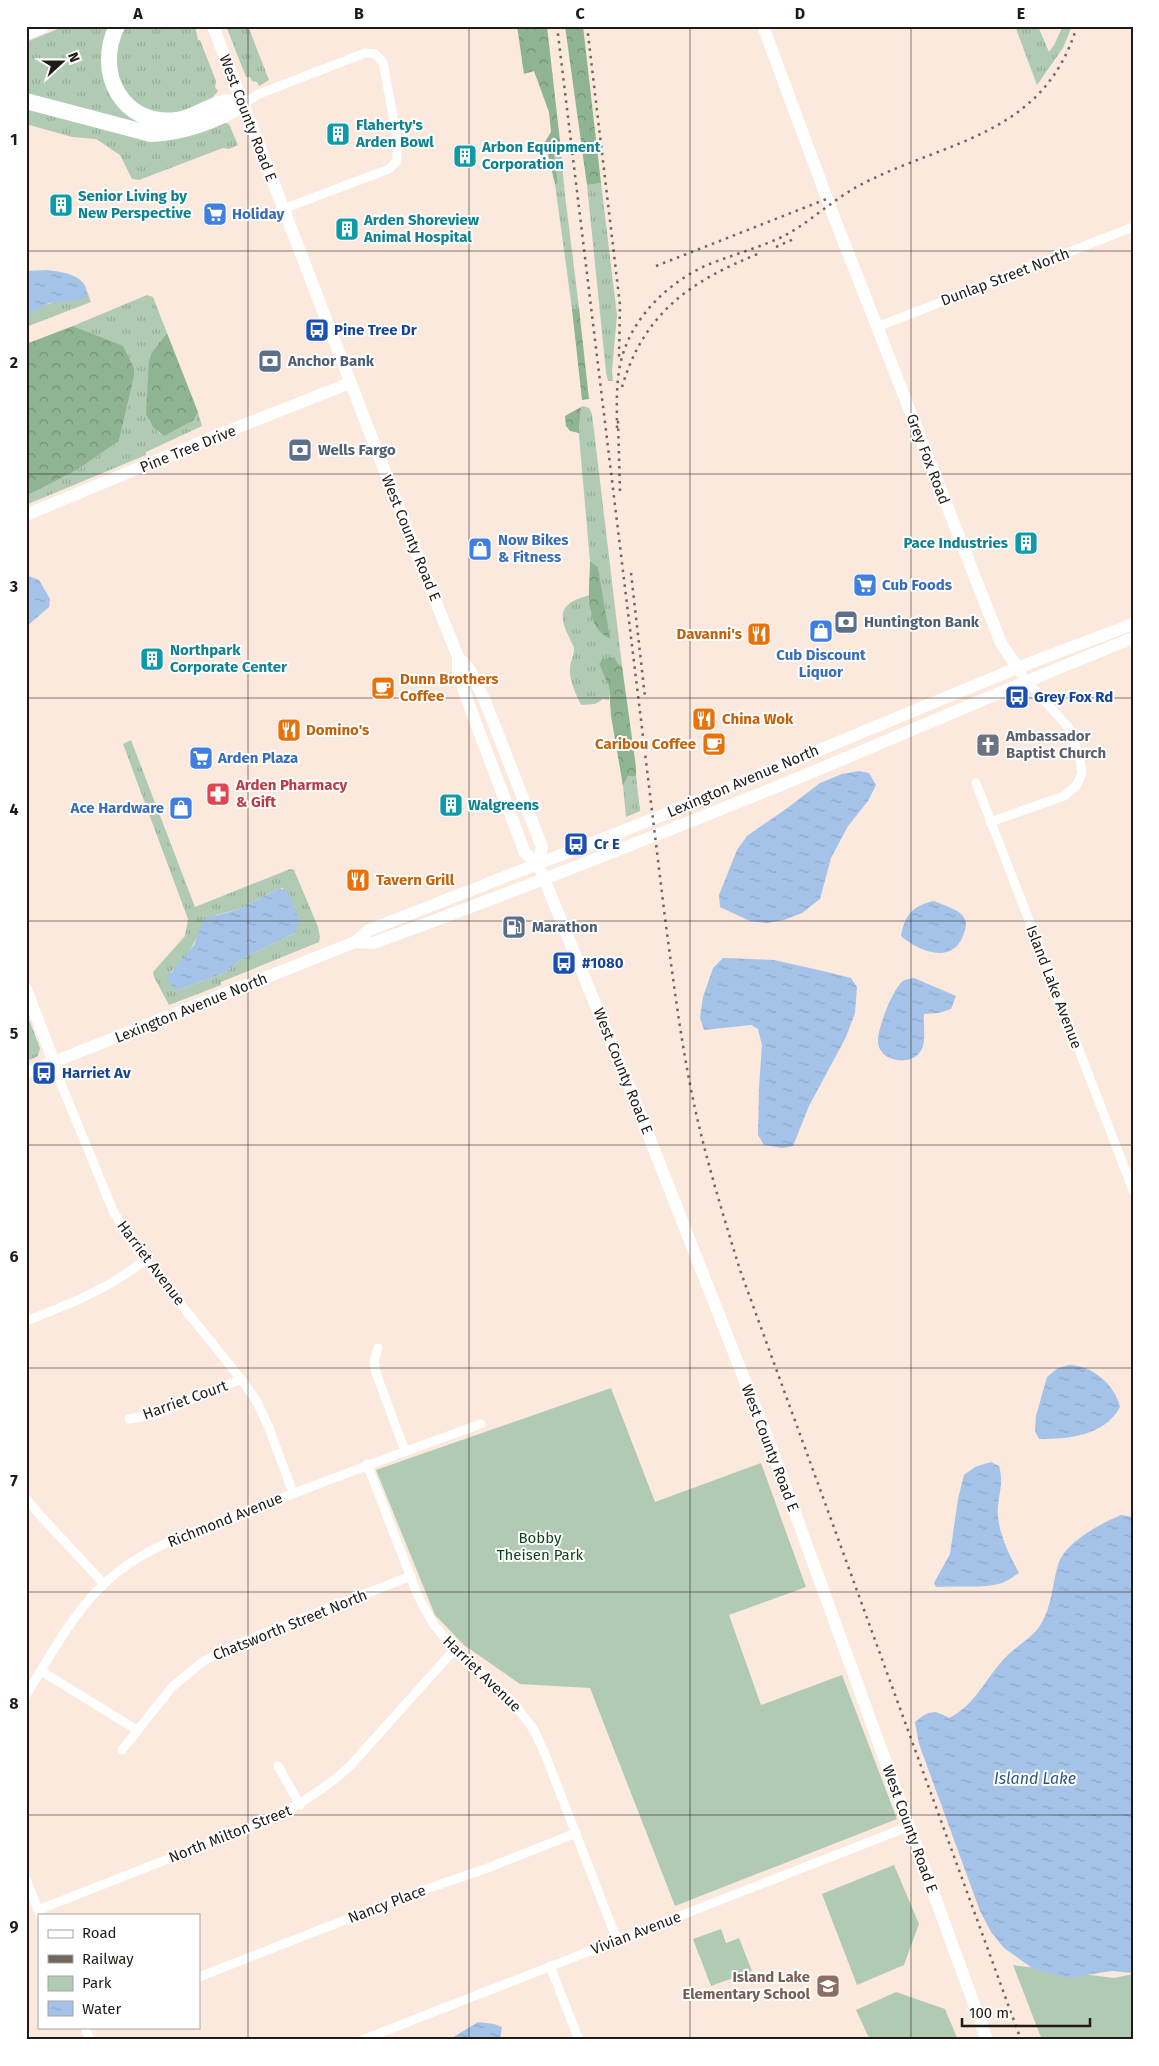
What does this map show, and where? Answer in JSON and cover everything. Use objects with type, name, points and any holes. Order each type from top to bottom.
[{"type":"highway","points":[[26,32],[41,26]]},
{"type":"highway","points":[[117,26],[109,48],[108,72],[120,96],[135,110],[154,118],[176,120],[198,114],[224,102],[242,104]]},
{"type":"highway","points":[[26,101],[151,134],[166,133],[198,125],[228,114],[242,104]]},
{"type":"street","name":"West County Road E","points":[[213,26],[350,383],[458,657],[470,670],[479,688],[542,847],[538,864]]},
{"type":"street","name":"Grey Fox Road","points":[[763,26],[877,327],[991,616],[1008,655],[1017,668],[1069,728],[1080,759],[1082,774],[1076,786],[1064,796],[990,822]]},
{"type":"street","points":[[242,104],[259,94],[364,53],[375,54],[382,62],[397,138],[397,161],[389,169],[283,209]]},
{"type":"street","name":"Dunlap Street North","points":[[877,327],[1133,228]]},
{"type":"street","name":"Pine Tree Drive","points":[[26,515],[213,437],[350,383]]},
{"type":"street","name":"Lexington Avenue North","points":[[26,1073],[356,942],[369,930],[653,819],[1017,668],[1133,624]]},
{"type":"street","name":"Lexington Avenue North","points":[[356,942],[374,943],[543,879],[812,772],[1026,680],[1133,638]]},
{"type":"street","name":"West County Road E","points":[[458,657],[458,672],[469,705],[525,853],[538,864],[639,1110],[774,1455],[987,2040]]},
{"type":"street","name":"Island Lake Avenue","points":[[976,783],[1133,1190]]},
{"type":"street","name":"Harriet Avenue","points":[[26,989],[57,1074],[105,1194],[125,1232],[241,1380],[264,1416],[293,1493]]},
{"type":"street","points":[[26,1321],[97,1292],[146,1260]]},
{"type":"street","points":[[378,1348],[374,1361],[376,1373],[405,1451]]},
{"type":"street","name":"Harriet Court","points":[[130,1419],[154,1415],[241,1380]]},
{"type":"street","name":"Richmond Avenue","points":[[26,1695],[78,1613],[104,1584],[134,1560],[152,1549],[367,1464],[481,1424]]},
{"type":"street","name":"Harriet Avenue","points":[[367,1464],[429,1618],[445,1639],[499,1688],[524,1714],[542,1747],[618,1940]]},
{"type":"street","points":[[26,1498],[104,1584]]},
{"type":"street","name":"Chatsworth Street North","points":[[122,1750],[172,1687],[202,1662],[219,1652],[411,1576]]},
{"type":"street","name":"North Milton Street","points":[[39,1913],[265,1822],[300,1804],[323,1789],[350,1766],[455,1648]]},
{"type":"street","points":[[41,1671],[137,1730]]},
{"type":"street","points":[[278,1766],[300,1804]]},
{"type":"street","name":"Vivian Avenue","points":[[362,2040],[910,1826]]},
{"type":"street","name":"Nancy Place","points":[[200,1977],[409,1895],[485,1869],[576,1833]]},
{"type":"street","points":[[26,1879],[39,1913]]},
{"type":"street","points":[[550,1966],[580,2040]]},
{"type":"street","points":[[85,2028],[90,2040]]},
{"type":"green space","points":[[65,26],[112,26],[103,63],[147,128],[26,96],[26,42]]},
{"type":"green space","points":[[121,26],[195,26],[198,40],[200,40],[218,91],[207,104],[165,116],[136,106],[113,74]]},
{"type":"green space","points":[[226,26],[248,26],[269,80],[259,86],[250,77],[246,77]]},
{"type":"green space","points":[[517,26],[547,26],[560,141],[553,146],[558,183],[555,184],[545,142],[551,132],[549,112],[534,71],[524,74]]},
{"type":"green space","points":[[565,26],[583,26],[601,183],[587,185]]},
{"type":"green space","points":[[1015,26],[1038,26],[1049,52],[1063,26],[1072,26],[1063,48],[1037,85]]},
{"type":"green space","points":[[26,104],[143,136],[222,122],[229,124],[238,145],[229,149],[223,148],[139,180],[132,179],[120,155],[96,139],[72,137],[26,124]]},
{"type":"green space","points":[[560,141],[579,308],[572,309],[555,184],[558,183],[553,146]]},
{"type":"green space","points":[[601,183],[617,315],[612,371],[613,381],[608,381],[606,372],[587,185]]},
{"type":"green space","points":[[87,291],[91,302],[26,327],[26,316],[37,309],[53,303],[77,299],[87,294]]},
{"type":"green space","points":[[147,295],[153,297],[167,333],[152,352],[149,421],[160,434],[194,420],[198,412],[202,426],[146,452],[146,455],[28,504],[26,496],[77,470],[119,441],[134,377],[134,368],[122,346],[73,326]]},
{"type":"green space","points":[[579,308],[589,399],[582,400],[572,309]]},
{"type":"green space","points":[[73,326],[123,346],[134,368],[134,377],[119,441],[77,470],[26,496],[26,344]]},
{"type":"green space","points":[[167,333],[198,412],[194,420],[164,436],[153,427],[146,414],[149,361],[152,352]]},
{"type":"green space","points":[[581,407],[589,408],[592,414],[622,666],[618,664],[599,664],[609,687],[609,700],[603,699],[595,704],[581,705],[573,687],[570,673],[574,648],[563,621],[564,610],[573,601],[590,595],[590,612],[609,638],[598,567],[590,561],[579,436]]},
{"type":"green space","points":[[581,407],[579,433],[570,431],[566,426],[565,416]]},
{"type":"green space","points":[[590,561],[598,567],[610,639],[601,633],[591,615],[589,593]]},
{"type":"green space","points":[[614,657],[618,664],[622,666],[636,767],[636,776],[628,776],[623,786],[611,716],[609,687],[599,664],[603,659]]},
{"type":"green space","points":[[131,740],[195,907],[290,869],[294,870],[318,927],[319,942],[221,982],[221,985],[169,1005],[153,972],[185,936],[188,919],[123,744]],"holes":[[[283,888],[295,933],[243,958],[224,973],[178,990],[171,972],[186,957],[199,934],[216,915],[239,909]]]},
{"type":"green space","points":[[628,776],[636,776],[640,811],[626,817],[623,786]]},
{"type":"green space","points":[[26,1012],[40,1048],[38,1056],[30,1060],[26,1053]]},
{"type":"green space","name":"Bobby Theisen Park","points":[[611,1388],[655,1502],[761,1463],[806,1587],[729,1615],[761,1705],[842,1675],[897,1819],[675,1906],[590,1688],[520,1684],[464,1645],[435,1615],[376,1470]]},
{"type":"green space","points":[[894,1865],[919,1924],[904,1965],[857,1985],[822,1894]]},
{"type":"green space","points":[[721,1929],[726,1943],[739,1938],[752,1971],[711,1986],[693,1939]]},
{"type":"green space","points":[[1013,1965],[1114,1978],[1133,1974],[1133,2040],[1042,2040]]},
{"type":"green space","points":[[896,1992],[945,2009],[958,2040],[870,2040],[856,2010]]},
{"type":"water","points":[[47,270],[60,272],[79,279],[87,290],[87,297],[49,303],[26,316],[26,271]]},
{"type":"water","points":[[26,575],[39,580],[50,599],[49,607],[26,627]]},
{"type":"water","points":[[859,771],[869,773],[876,785],[868,801],[848,826],[831,858],[820,899],[802,913],[784,920],[767,923],[750,921],[720,907],[719,895],[737,850],[747,836],[820,783],[842,774]]},
{"type":"water","points":[[280,888],[287,891],[300,921],[295,933],[243,958],[224,973],[178,990],[173,987],[167,978],[194,945],[204,919],[239,909]]},
{"type":"water","points":[[934,901],[959,912],[966,922],[963,936],[958,945],[943,953],[925,950],[901,936],[907,917],[911,912],[926,903]]},
{"type":"water","points":[[723,958],[774,960],[851,978],[857,987],[855,1013],[846,1037],[809,1106],[793,1146],[782,1148],[764,1145],[758,1135],[762,1045],[758,1029],[751,1025],[704,1030],[700,1018],[703,997],[713,968]]},
{"type":"water","points":[[914,978],[956,996],[951,1009],[939,1013],[924,1014],[924,1039],[920,1052],[915,1057],[909,1059],[895,1060],[883,1053],[879,1048],[878,1036],[890,1000],[899,985],[904,980]]},
{"type":"water","points":[[1069,1365],[1086,1368],[1094,1372],[1108,1384],[1120,1407],[1105,1424],[1085,1434],[1074,1437],[1039,1439],[1035,1431],[1036,1416],[1047,1377],[1058,1368]]},
{"type":"water","points":[[991,1462],[999,1466],[1001,1473],[998,1517],[1001,1532],[1019,1573],[1004,1582],[994,1585],[936,1587],[934,1583],[950,1554],[958,1499],[964,1475],[975,1467]]},
{"type":"water","name":"Island Lake","points":[[1121,1515],[1133,1517],[1133,1973],[1112,1971],[1066,1978],[1032,1968],[1004,1948],[991,1932],[980,1911],[919,1744],[915,1722],[931,1712],[939,1713],[949,1718],[958,1713],[973,1699],[1003,1660],[1033,1634],[1041,1624],[1050,1603],[1058,1565],[1068,1549],[1084,1535]]},
{"type":"water","points":[[478,2022],[502,2027],[500,2040],[449,2040]]},
{"type":"railway","points":[[557,26],[664,910],[682,1037],[696,1113],[740,1270],[1021,2040]]},
{"type":"railway","points":[[587,26],[620,305],[619,357]]},
{"type":"railway","points":[[617,428],[617,385],[623,353],[639,321],[663,294],[691,273],[707,265],[764,245],[793,231],[864,183],[896,168],[960,143],[990,129],[1018,112],[1042,90],[1062,62],[1077,26]]},
{"type":"railway","points":[[656,266],[829,198]]},
{"type":"railway","points":[[776,247],[796,238]]},
{"type":"railway","points":[[622,387],[631,361],[643,338],[673,302],[712,275],[760,253]]},
{"type":"railway","points":[[618,421],[620,491]]},
{"type":"railway","points":[[631,573],[645,697]]},
{"type":"place","name":"Flaherty's Arden Bowl","points":[[338,134]]},
{"type":"place","name":"Arbon Equipment Corporation","points":[[465,156]]},
{"type":"place","name":"Senior Living by New Perspective","points":[[61,205]]},
{"type":"place","name":"Holiday","points":[[215,214]]},
{"type":"place","name":"Arden Shoreview Animal Hospital","points":[[347,229]]},
{"type":"place","name":"Pine Tree Dr","points":[[317,330]]},
{"type":"place","name":"Anchor Bank","points":[[270,361]]},
{"type":"place","name":"Wells Fargo","points":[[300,450]]},
{"type":"place","name":"Pace Industries","points":[[1026,543]]},
{"type":"place","name":"Now Bikes & Fitness","points":[[480,549]]},
{"type":"place","name":"Cub Foods","points":[[865,585]]},
{"type":"place","name":"Huntington Bank","points":[[846,622]]},
{"type":"place","name":"Cub Discount Liquor","points":[[821,631]]},
{"type":"place","name":"Davanni's","points":[[759,634]]},
{"type":"place","name":"Northpark Corporate Center","points":[[152,659]]},
{"type":"place","name":"Dunn Brothers Coffee","points":[[383,688]]},
{"type":"place","name":"Grey Fox Rd","points":[[1017,697]]},
{"type":"place","name":"China Wok","points":[[704,719]]},
{"type":"place","name":"Domino's","points":[[289,730]]},
{"type":"place","name":"Caribou Coffee","points":[[714,744]]},
{"type":"place","name":"Ambassador Baptist Church","points":[[988,745]]},
{"type":"place","name":"Arden Plaza","points":[[201,758]]},
{"type":"place","name":"Arden Pharmacy & Gift","points":[[218,794]]},
{"type":"place","name":"Walgreens","points":[[451,805]]},
{"type":"place","name":"Ace Hardware","points":[[181,808]]},
{"type":"place","name":"Cr E","points":[[576,844]]},
{"type":"place","name":"Tavern Grill","points":[[358,880]]},
{"type":"place","name":"Marathon","points":[[514,927]]},
{"type":"place","name":"#1080","points":[[564,963]]},
{"type":"place","name":"Harriet Av","points":[[44,1073]]},
{"type":"place","name":"Island Lake Elementary School","points":[[828,1986]]}]
